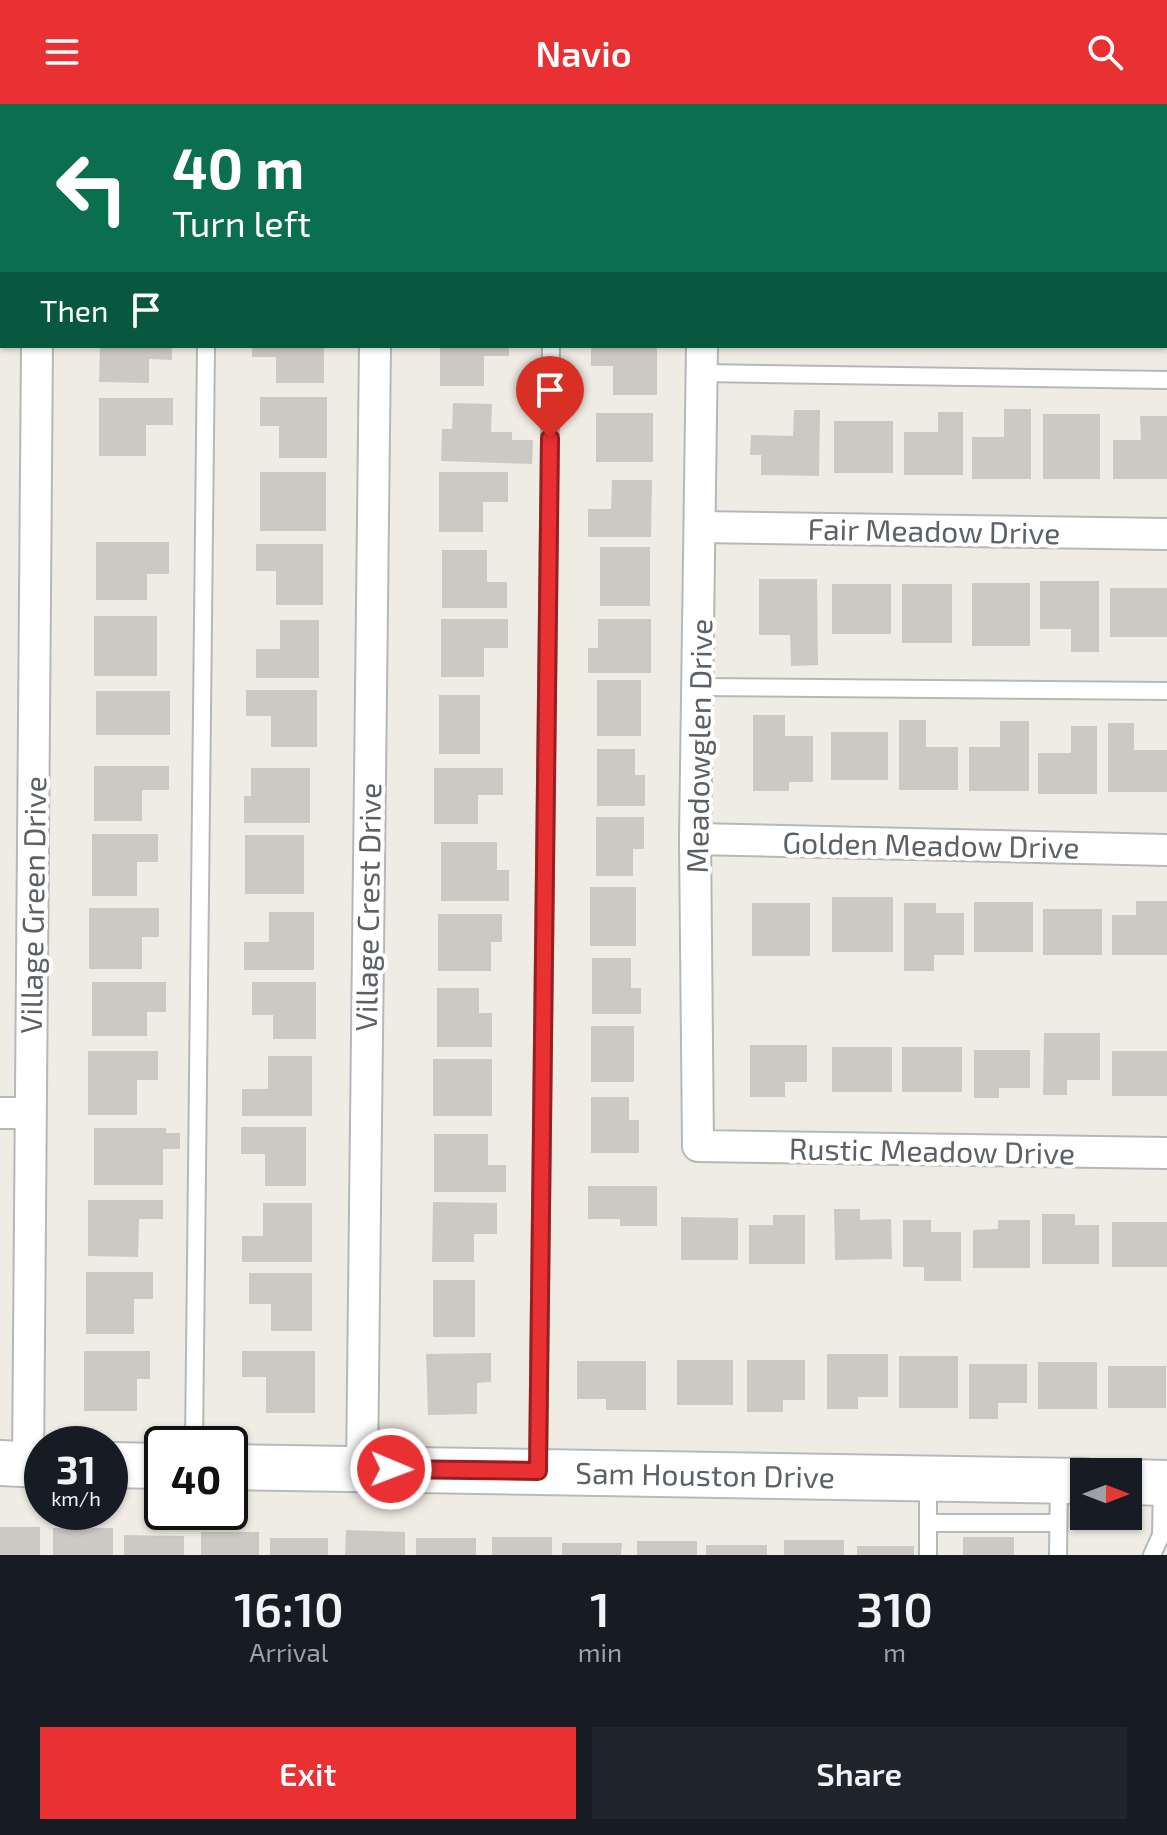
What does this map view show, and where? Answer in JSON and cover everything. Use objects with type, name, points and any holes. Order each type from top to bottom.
[{"type":"street","name":"Village Green Drive","points":[[23,1464],[30,1113],[37,348]]},
{"type":"street","name":"Village Crest Drive","points":[[362,1468],[375,348]]},
{"type":"street","name":"Meadowglen Drive","points":[[698,1146],[695,839],[700,687],[702,359]]},
{"type":"street","name":"Fair Meadow Drive","points":[[702,527],[1167,534]]},
{"type":"street","name":"Golden Meadow Drive","points":[[695,839],[1167,850]]},
{"type":"street","points":[[0,1113],[30,1113]]},
{"type":"street","name":"Rustic Meadow Drive","points":[[698,1146],[1167,1153]]},
{"type":"street","name":"Sam Houston Drive","points":[[248,1467],[1070,1481]]},
{"type":"lane","points":[[194,1426],[206,348]]},
{"type":"lane","points":[[538,1471],[551,348]]},
{"type":"lane","points":[[702,359],[1167,380]]},
{"type":"lane","points":[[700,687],[1167,691]]},
{"type":"lane","points":[[928,1478],[928,1555]]},
{"type":"lane","points":[[1152,1482],[1161,1535],[1152,1555]]},
{"type":"lane","points":[[1058,1555],[1058,1523],[1070,1484]]},
{"type":"lane","points":[[928,1523],[1058,1523]]},
{"type":"building","points":[[100,348],[172,348],[172,360],[149,359],[149,383],[99,382]]},
{"type":"building","points":[[252,348],[324,348],[324,383],[276,383],[276,357],[252,357]]},
{"type":"building","points":[[440,348],[509,348],[509,356],[484,356],[484,386],[440,386]]},
{"type":"building","points":[[591,348],[657,348],[657,395],[613,395],[613,366],[591,366]]},
{"type":"building","points":[[260,397],[327,397],[327,458],[279,458],[279,426],[260,426]]},
{"type":"building","points":[[99,398],[173,398],[173,425],[146,425],[146,456],[99,456]]},
{"type":"building","points":[[453,403],[492,404],[491,432],[512,432],[512,440],[533,440],[532,464],[441,461],[442,429],[452,429]]},
{"type":"building","points":[[1004,409],[1031,409],[1031,479],[972,479],[972,437],[1004,437]]},
{"type":"building","points":[[794,410],[820,410],[819,476],[761,475],[761,455],[750,455],[751,435],[793,436]]},
{"type":"building","points":[[938,412],[963,412],[963,475],[904,475],[904,432],[938,432]]},
{"type":"building","points":[[596,413],[653,413],[653,462],[596,462]]},
{"type":"building","points":[[1043,414],[1100,414],[1100,479],[1043,479]]},
{"type":"building","points":[[1140,416],[1167,416],[1167,479],[1113,479],[1113,440],[1141,440]]},
{"type":"building","points":[[834,421],[893,421],[893,473],[834,473]]},
{"type":"building","points":[[260,472],[326,472],[326,531],[260,531]]},
{"type":"building","points":[[439,472],[508,472],[508,502],[483,502],[483,532],[439,532]]},
{"type":"building","points":[[612,480],[652,480],[651,537],[588,537],[588,509],[611,509]]},
{"type":"building","points":[[96,542],[169,542],[169,574],[147,574],[147,600],[96,600]]},
{"type":"building","points":[[256,544],[323,544],[323,605],[276,605],[276,571],[256,571]]},
{"type":"building","points":[[600,547],[650,547],[650,606],[600,606]]},
{"type":"building","points":[[442,550],[487,550],[487,582],[507,582],[507,608],[442,608]]},
{"type":"building","points":[[759,579],[817,579],[818,665],[791,666],[790,635],[759,635]]},
{"type":"building","points":[[1040,581],[1099,581],[1099,652],[1071,652],[1071,629],[1040,629]]},
{"type":"building","points":[[972,583],[1030,583],[1030,646],[972,646]]},
{"type":"building","points":[[832,584],[891,584],[891,634],[832,634]]},
{"type":"building","points":[[902,584],[952,584],[952,643],[902,643]]},
{"type":"building","points":[[1110,588],[1167,588],[1167,637],[1110,637]]},
{"type":"building","points":[[94,616],[157,616],[157,676],[94,676]]},
{"type":"building","points":[[441,619],[508,619],[508,648],[484,648],[484,677],[441,677]]},
{"type":"building","points":[[598,619],[651,619],[651,673],[588,673],[588,648],[598,648]]},
{"type":"building","points":[[280,620],[319,620],[319,678],[256,678],[256,649],[280,649]]},
{"type":"building","points":[[597,680],[641,680],[641,736],[597,736]]},
{"type":"building","points":[[246,690],[317,690],[317,747],[271,747],[271,716],[246,716]]},
{"type":"building","points":[[96,691],[170,691],[170,735],[96,735]]},
{"type":"building","points":[[439,695],[480,695],[480,754],[439,754]]},
{"type":"building","points":[[753,715],[785,715],[785,736],[813,736],[813,782],[789,782],[789,791],[753,791]]},
{"type":"building","points":[[899,720],[926,720],[926,747],[958,747],[958,790],[899,790]]},
{"type":"building","points":[[1000,721],[1029,721],[1029,791],[969,791],[969,747],[1000,747]]},
{"type":"building","points":[[1108,723],[1134,723],[1134,750],[1167,750],[1167,792],[1108,792]]},
{"type":"building","points":[[1071,726],[1097,726],[1097,794],[1038,794],[1038,753],[1071,753]]},
{"type":"building","points":[[831,732],[888,732],[888,780],[831,780]]},
{"type":"building","points":[[597,749],[635,749],[635,775],[645,775],[645,806],[597,806]]},
{"type":"building","points":[[94,766],[169,766],[169,790],[142,790],[142,821],[94,821]]},
{"type":"building","points":[[251,768],[310,768],[310,823],[244,823],[244,796],[251,796]]},
{"type":"building","points":[[434,768],[503,768],[503,795],[478,795],[478,824],[434,824]]},
{"type":"building","points":[[596,817],[644,817],[644,849],[633,849],[633,876],[596,876]]},
{"type":"building","points":[[92,834],[158,834],[158,862],[137,862],[137,896],[92,896]]},
{"type":"building","points":[[245,835],[304,835],[304,894],[245,894]]},
{"type":"building","points":[[441,842],[497,842],[497,870],[509,870],[509,901],[441,901]]},
{"type":"building","points":[[590,887],[636,887],[636,946],[590,946]]},
{"type":"building","points":[[832,897],[893,897],[893,952],[832,952]]},
{"type":"building","points":[[1136,901],[1167,901],[1167,955],[1112,955],[1112,915],[1136,915]]},
{"type":"building","points":[[974,902],[1033,902],[1033,952],[974,952]]},
{"type":"building","points":[[752,903],[810,903],[810,956],[752,956]]},
{"type":"building","points":[[904,903],[936,903],[936,913],[964,913],[964,955],[934,955],[934,971],[904,971]]},
{"type":"building","points":[[89,908],[159,908],[159,937],[142,937],[142,969],[89,969]]},
{"type":"building","points":[[1043,909],[1102,909],[1102,955],[1043,955]]},
{"type":"building","points":[[269,912],[314,912],[314,970],[244,970],[244,942],[269,942]]},
{"type":"building","points":[[438,914],[502,914],[502,942],[491,942],[491,971],[438,971]]},
{"type":"building","points":[[592,958],[631,958],[631,988],[641,988],[641,1014],[592,1014]]},
{"type":"building","points":[[92,982],[166,982],[166,1012],[147,1012],[147,1036],[92,1036]]},
{"type":"building","points":[[252,982],[316,982],[316,1039],[273,1039],[273,1015],[252,1015]]},
{"type":"building","points":[[437,988],[479,988],[479,1013],[492,1013],[492,1047],[437,1047]]},
{"type":"building","points":[[591,1026],[634,1026],[634,1082],[591,1082]]},
{"type":"building","points":[[1044,1033],[1100,1033],[1100,1080],[1067,1080],[1067,1095],[1043,1095]]},
{"type":"building","points":[[750,1045],[807,1045],[807,1082],[785,1082],[785,1097],[750,1097]]},
{"type":"building","points":[[832,1047],[892,1047],[892,1092],[832,1092]]},
{"type":"building","points":[[902,1047],[962,1047],[962,1092],[902,1092]]},
{"type":"building","points":[[974,1050],[1030,1050],[1030,1088],[999,1088],[999,1098],[974,1098]]},
{"type":"building","points":[[88,1051],[158,1051],[158,1080],[137,1080],[137,1115],[88,1115]]},
{"type":"building","points":[[1112,1051],[1167,1051],[1167,1096],[1112,1096]]},
{"type":"building","points":[[268,1056],[312,1056],[312,1116],[242,1116],[242,1089],[268,1089]]},
{"type":"building","points":[[433,1059],[492,1059],[492,1116],[433,1116]]},
{"type":"building","points":[[591,1097],[629,1097],[629,1120],[639,1120],[639,1153],[591,1153]]},
{"type":"building","points":[[241,1127],[306,1127],[306,1186],[265,1186],[265,1154],[241,1154]]},
{"type":"building","points":[[94,1128],[166,1128],[166,1133],[180,1133],[180,1149],[163,1149],[163,1185],[94,1185]]},
{"type":"building","points":[[434,1134],[488,1134],[488,1165],[506,1165],[506,1192],[434,1192]]},
{"type":"building","points":[[588,1186],[657,1186],[657,1226],[620,1226],[620,1219],[588,1219]]},
{"type":"building","points":[[88,1200],[163,1200],[163,1219],[139,1219],[138,1257],[88,1256]]},
{"type":"building","points":[[433,1202],[497,1203],[497,1234],[474,1234],[474,1262],[432,1262]]},
{"type":"building","points":[[263,1203],[312,1203],[312,1262],[242,1262],[242,1236],[263,1236]]},
{"type":"building","points":[[834,1209],[860,1209],[860,1220],[891,1219],[892,1259],[835,1260]]},
{"type":"building","points":[[1042,1214],[1075,1214],[1075,1225],[1099,1225],[1099,1264],[1042,1264]]},
{"type":"building","points":[[773,1215],[805,1215],[805,1264],[749,1264],[749,1225],[773,1225]]},
{"type":"building","points":[[681,1217],[738,1218],[738,1260],[681,1260]]},
{"type":"building","points":[[903,1220],[931,1220],[931,1232],[961,1232],[961,1281],[924,1281],[924,1267],[903,1267]]},
{"type":"building","points":[[998,1220],[1030,1220],[1030,1268],[973,1268],[973,1230],[998,1229]]},
{"type":"building","points":[[1112,1222],[1167,1222],[1167,1267],[1112,1267]]},
{"type":"building","points":[[86,1272],[153,1272],[153,1299],[134,1299],[134,1334],[86,1334]]},
{"type":"building","points":[[249,1273],[312,1273],[312,1331],[271,1331],[271,1304],[249,1304]]},
{"type":"building","points":[[433,1280],[475,1280],[475,1337],[433,1337]]},
{"type":"building","points":[[84,1351],[150,1351],[150,1379],[137,1379],[137,1411],[84,1411]]},
{"type":"building","points":[[242,1351],[315,1351],[315,1413],[266,1413],[266,1377],[242,1377]]},
{"type":"building","points":[[491,1353],[491,1382],[477,1383],[477,1414],[428,1415],[426,1354]]},
{"type":"building","points":[[827,1354],[888,1354],[888,1397],[858,1397],[858,1409],[827,1409]]},
{"type":"building","points":[[899,1356],[958,1356],[958,1408],[899,1408]]},
{"type":"building","points":[[677,1360],[733,1360],[733,1405],[677,1405]]},
{"type":"building","points":[[747,1360],[805,1360],[805,1400],[783,1400],[783,1412],[747,1412]]},
{"type":"building","points":[[577,1361],[646,1361],[646,1410],[606,1410],[606,1399],[577,1399]]},
{"type":"building","points":[[1038,1362],[1097,1362],[1097,1409],[1038,1409]]},
{"type":"building","points":[[969,1364],[1027,1364],[1027,1403],[998,1403],[998,1419],[969,1419]]},
{"type":"building","points":[[1108,1366],[1166,1366],[1166,1408],[1108,1408]]},
{"type":"building","points":[[0,1527],[40,1530],[40,1555],[0,1555]]},
{"type":"building","points":[[53,1530],[113,1530],[113,1555],[53,1555]]},
{"type":"building","points":[[346,1530],[405,1532],[405,1555],[345,1555]]},
{"type":"building","points":[[201,1532],[259,1532],[259,1555],[201,1555]]},
{"type":"building","points":[[124,1535],[184,1536],[184,1555],[124,1555]]},
{"type":"building","points":[[492,1537],[552,1537],[552,1555],[492,1555]]},
{"type":"building","points":[[963,1537],[1014,1537],[1014,1555],[963,1555]]},
{"type":"building","points":[[270,1538],[328,1538],[328,1555],[270,1555]]},
{"type":"building","points":[[416,1538],[476,1538],[476,1555],[416,1555]]},
{"type":"building","points":[[784,1540],[844,1540],[844,1555],[784,1555]]},
{"type":"building","points":[[637,1541],[697,1541],[697,1555],[637,1555]]},
{"type":"building","points":[[562,1543],[622,1543],[621,1555],[562,1555]]},
{"type":"building","points":[[706,1545],[767,1545],[767,1555],[706,1555]]},
{"type":"building","points":[[857,1546],[914,1546],[914,1555],[857,1555]]},
{"type":"route","points":[[391,1469],[538,1471],[550,438]]}]
